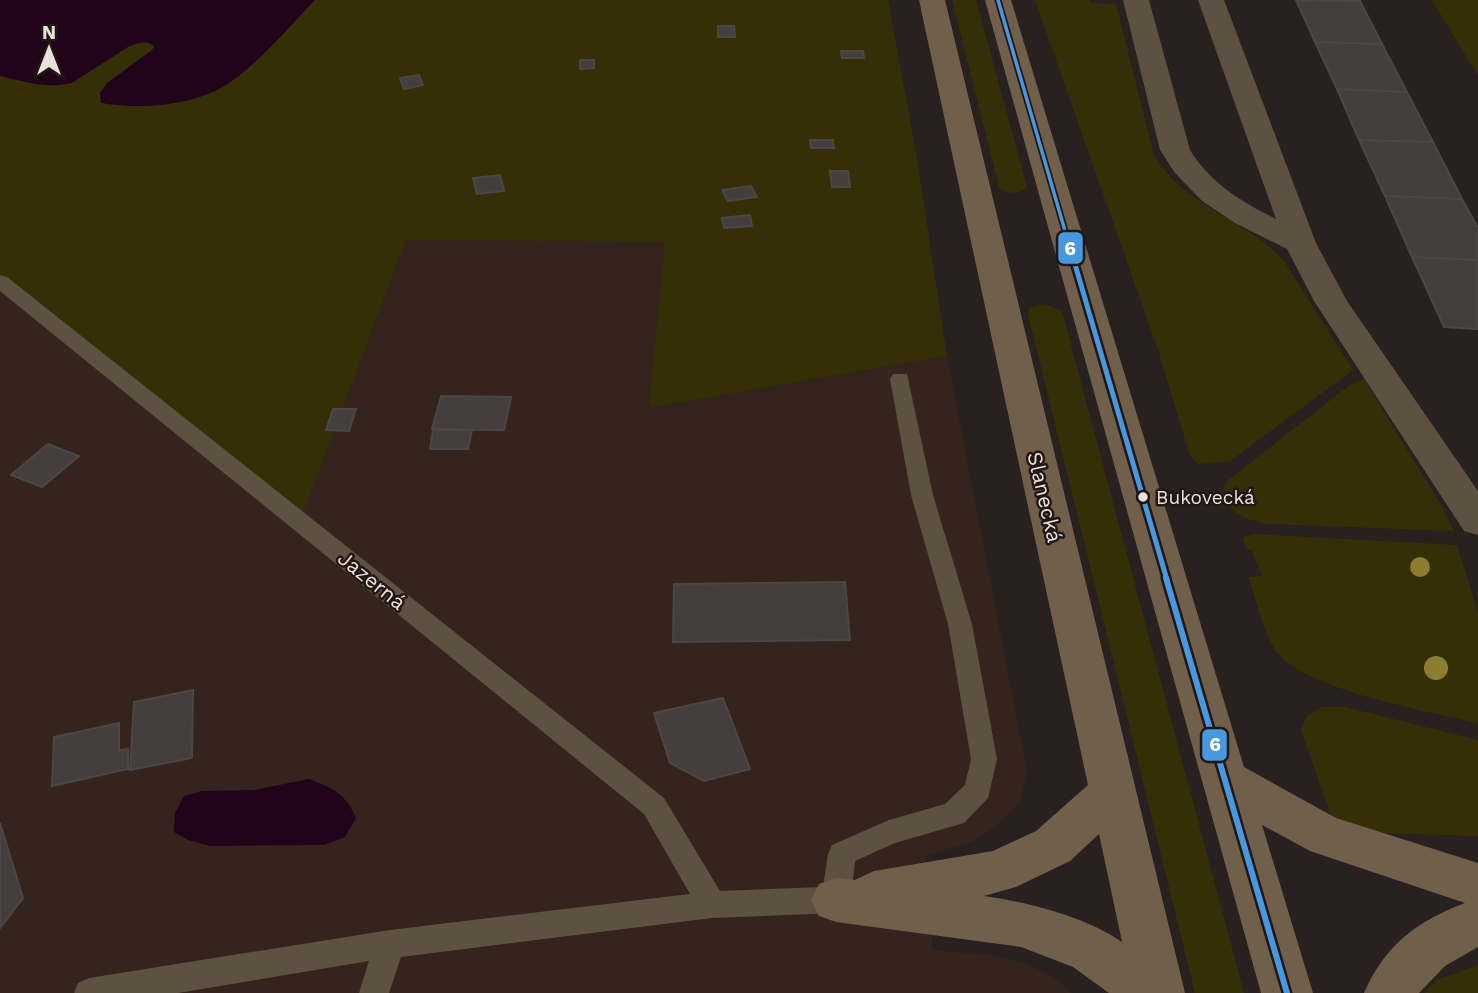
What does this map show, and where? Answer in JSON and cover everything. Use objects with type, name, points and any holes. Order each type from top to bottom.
[{"type":"highway","name":"Slanecká","points":[[932,0],[1159,993]]},
{"type":"highway","points":[[999,0],[1287,993]]},
{"type":"highway","points":[[1224,779],[1306,827],[1327,836],[1478,885]]},
{"type":"highway","points":[[836,900],[999,872],[1053,846],[1113,792]]},
{"type":"highway","points":[[836,900],[1021,924],[1091,950],[1150,993]]},
{"type":"highway","points":[[1390,993],[1400,973],[1424,950],[1478,921]]},
{"type":"street","points":[[1136,0],[1175,149],[1184,168],[1216,198],[1300,243]]},
{"type":"street","points":[[1211,0],[1300,243],[1331,302],[1478,521]]},
{"type":"lane","name":"Jazerná","points":[[0,281],[654,806],[712,905]]},
{"type":"lane","points":[[89,993],[390,944],[712,905],[836,900],[842,854],[889,832],[954,814],[978,790],[984,759],[960,624],[919,484],[900,379]]},
{"type":"lane","points":[[374,993],[390,944]]},
{"type":"shaded area","points":[[0,0],[888,0],[916,152],[947,356],[649,408],[665,242],[406,240],[300,522],[0,281]]},
{"type":"shaded area","points":[[0,0],[315,0],[263,55],[216,91],[184,101],[132,106],[101,103],[100,93],[107,83],[154,46],[141,43],[128,47],[72,83],[63,85],[45,85],[0,76]]},
{"type":"shaded area","points":[[952,0],[976,0],[1026,183],[1026,188],[1019,192],[1009,192],[999,187]]},
{"type":"shaded area","points":[[1035,0],[1089,0],[1090,3],[1116,4],[1153,152],[1180,186],[1251,233],[1284,261],[1353,370],[1230,461],[1198,464],[1190,456],[1159,353]]},
{"type":"shaded area","points":[[1432,0],[1478,0],[1478,76]]},
{"type":"shaded area","points":[[406,240],[666,242],[650,408],[947,356],[1027,771],[1020,802],[998,824],[974,841],[925,856],[933,950],[990,955],[1028,964],[1059,981],[1071,993],[0,993],[0,281],[300,521]]},
{"type":"shaded area","points":[[1043,304],[1059,309],[1063,315],[1244,993],[1195,993],[1028,314],[1029,308]]},
{"type":"shaded area","points":[[1364,379],[1454,531],[1267,524],[1238,514],[1230,504],[1224,488],[1227,481],[1351,384]]},
{"type":"shaded area","points":[[1253,534],[1457,545],[1478,612],[1478,723],[1367,697],[1310,676],[1288,663],[1270,640],[1248,577],[1262,576],[1251,549],[1246,549],[1243,538]]},
{"type":"shaded area","points":[[1321,707],[1345,707],[1478,740],[1478,836],[1383,833],[1365,830],[1332,818],[1301,730],[1307,716]]},
{"type":"shaded area","points":[[309,779],[338,793],[348,803],[356,818],[345,837],[324,845],[210,846],[188,840],[174,832],[175,813],[184,796],[202,791],[254,790]]},
{"type":"shaded area","points":[[1478,965],[1478,993],[1424,993],[1439,979]]},
{"type":"building","points":[[1296,0],[1360,1],[1382,44],[1315,42]]},
{"type":"building","points":[[718,26],[734,26],[735,37],[718,37]]},
{"type":"building","points":[[1315,42],[1382,44],[1407,92],[1337,89]]},
{"type":"building","points":[[841,51],[863,51],[864,58],[842,58]]},
{"type":"building","points":[[580,60],[594,60],[594,68],[580,69]]},
{"type":"building","points":[[419,75],[423,85],[404,89],[400,78]]},
{"type":"building","points":[[1337,89],[1407,92],[1433,142],[1359,140]]},
{"type":"building","points":[[810,140],[833,140],[834,148],[811,148]]},
{"type":"building","points":[[1359,140],[1433,142],[1462,199],[1385,196]]},
{"type":"building","points":[[830,171],[848,171],[850,187],[832,187]]},
{"type":"building","points":[[500,175],[504,191],[477,194],[473,178]]},
{"type":"building","points":[[751,186],[757,197],[728,201],[722,190]]},
{"type":"building","points":[[1385,196],[1462,199],[1478,228],[1478,260],[1412,257]]},
{"type":"building","points":[[750,215],[752,226],[724,228],[722,218]]},
{"type":"building","points":[[1412,257],[1478,260],[1478,329],[1444,327]]},
{"type":"building","points":[[441,396],[511,397],[504,430],[432,429]]},
{"type":"building","points":[[333,409],[356,409],[349,431],[326,430]]},
{"type":"building","points":[[433,430],[472,430],[468,449],[430,449]]},
{"type":"building","points":[[48,444],[79,456],[42,487],[11,475]]},
{"type":"building","points":[[845,582],[850,640],[673,642],[674,584]]},
{"type":"building","points":[[193,690],[192,758],[130,770],[134,702]]},
{"type":"building","points":[[723,698],[750,769],[704,781],[670,763],[654,713]]},
{"type":"building","points":[[119,723],[119,750],[128,749],[128,769],[52,786],[54,737]]},
{"type":"building","points":[[0,823],[23,898],[0,928]]},
{"type":"transit line","name":"6","points":[[998,0],[1287,993]]},
{"type":"place","name":"Bukovecká","points":[[1143,497]]}]
